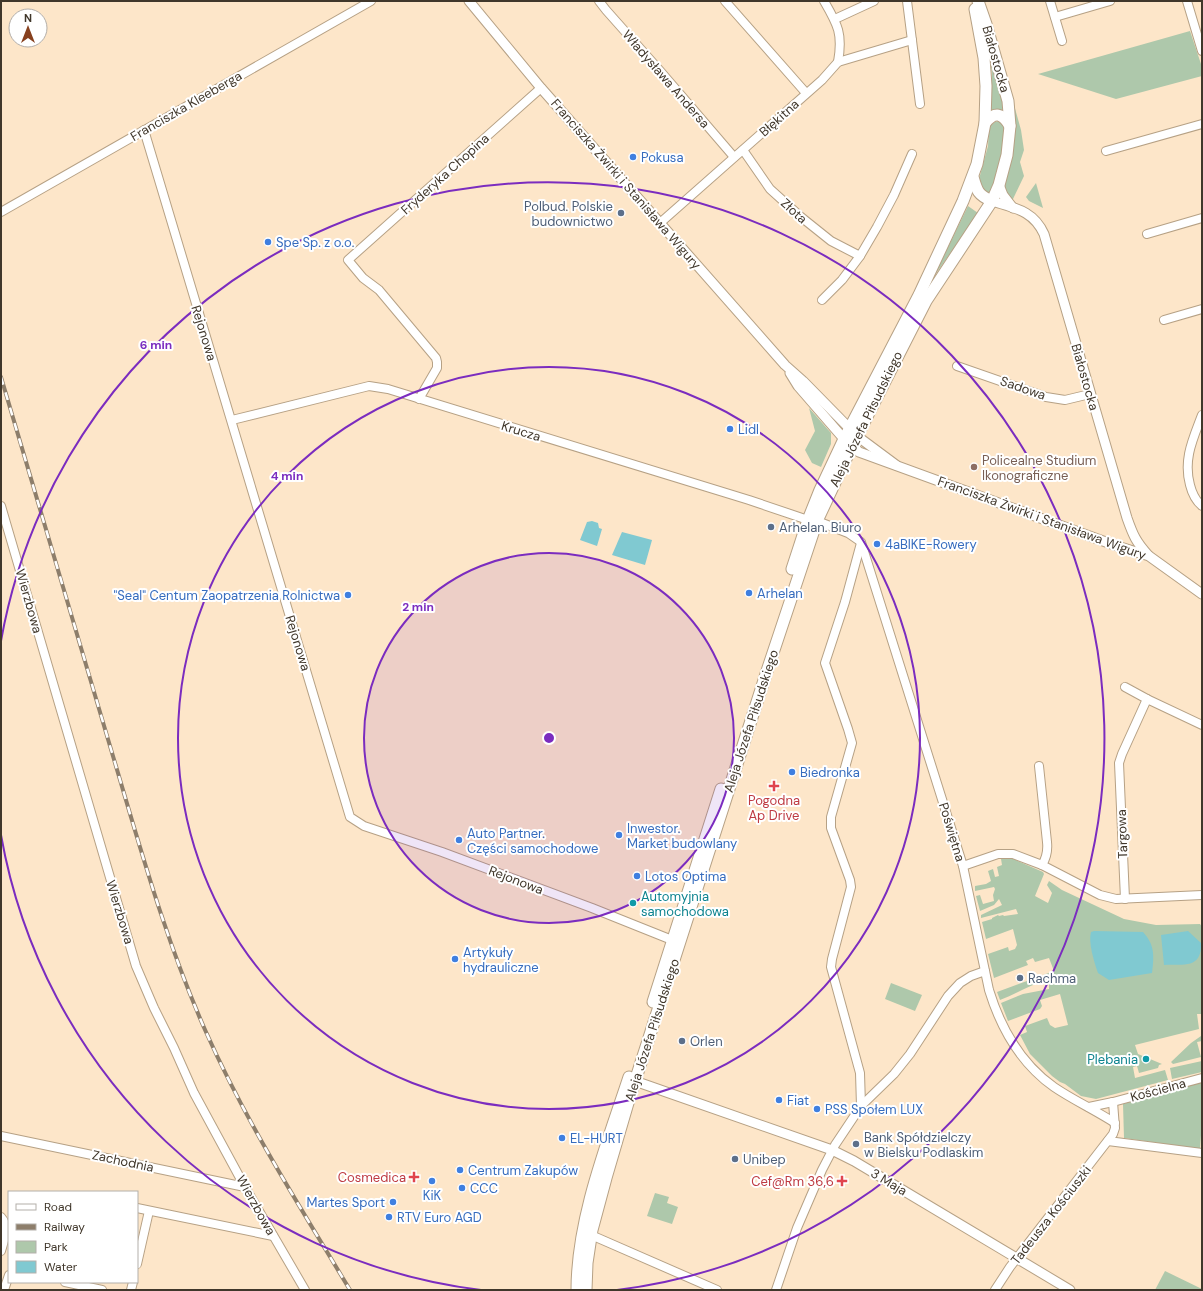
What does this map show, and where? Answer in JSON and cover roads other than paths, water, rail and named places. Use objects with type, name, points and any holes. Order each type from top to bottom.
[{"type":"main road","name":"Białostocka","points":[[973,1],[986,73],[985,123],[973,177]]},
{"type":"main road","name":"Białostocka","points":[[978,1],[1006,90],[1009,113],[1010,126],[1007,155],[999,185]]},
{"type":"main road","points":[[985,123],[989,118],[999,115],[1004,118],[1010,126]]},
{"type":"main road","points":[[973,177],[976,189],[980,194],[992,202]]},
{"type":"main road","name":"Aleja Józefa Piłsudskiego","points":[[586,1290],[587,1263],[591,1235],[632,1080],[676,942],[766,674],[812,520],[919,295],[973,177]]},
{"type":"main road","name":"Aleja Józefa Piłsudskiego","points":[[851,438],[926,301],[992,202],[999,185]]},
{"type":"main road","name":"Aleja Józefa Piłsudskiego","points":[[577,1290],[578,1260],[589,1205],[614,1119],[632,1080]]},
{"type":"street","name":"Franciszka Kleeberga","points":[[1,212],[371,1]]},
{"type":"street","name":"Franciszka Żwirki i Stanisława Wigury","points":[[469,1],[541,88],[864,454],[1134,552],[1149,556],[1202,594]]},
{"type":"street","name":"Władysława Andersa","points":[[600,1],[606,10],[734,157]]},
{"type":"street","points":[[725,1],[806,93]]},
{"type":"street","points":[[824,1],[835,19],[840,32],[838,62],[912,40]]},
{"type":"street","points":[[835,19],[874,1]]},
{"type":"street","points":[[906,1],[920,104]]},
{"type":"street","points":[[1050,1],[1062,41]]},
{"type":"street","points":[[1055,17],[1110,1]]},
{"type":"street","points":[[1187,1],[1202,51]]},
{"type":"street","name":"Błękitna","points":[[660,223],[822,80],[838,62]]},
{"type":"street","name":"Fryderyka Chopina","points":[[419,399],[437,368],[436,358],[380,290],[363,278],[348,260],[541,88]]},
{"type":"street","points":[[1106,151],[1202,124]]},
{"type":"street","name":"Rejonowa","points":[[144,130],[350,817],[364,826],[449,855],[592,908],[676,942]]},
{"type":"street","name":"Złota","points":[[743,150],[770,189],[831,241],[860,256]]},
{"type":"street","points":[[822,300],[842,280],[860,256],[894,195],[912,154]]},
{"type":"street","name":"Białostocka","points":[[999,185],[1003,195],[1013,208]]},
{"type":"street","name":"Białostocka","points":[[992,202],[1013,208],[1032,217],[1040,224],[1132,535],[1138,545],[1149,556]]},
{"type":"street","points":[[1148,234],[1202,218]]},
{"type":"street","points":[[1164,320],[1202,308]]},
{"type":"street","name":"Sadowa","points":[[957,366],[1057,400],[1065,400],[1090,394]]},
{"type":"street","name":"Krucza","points":[[232,420],[369,386],[388,389],[812,520]]},
{"type":"street","points":[[1202,415],[1190,447],[1187,462],[1187,476],[1191,490],[1198,503],[1202,506]]},
{"type":"street","name":"Wierzbowa","points":[[1,506],[136,966],[194,1094],[245,1187],[305,1290]]},
{"type":"street","points":[[812,520],[848,533],[861,542],[845,602],[825,663],[852,743],[831,817],[830,828],[850,880],[851,887],[831,967],[860,1073],[862,1106]]},
{"type":"street","name":"Poświętna","points":[[861,542],[963,866],[985,971],[994,1005],[1002,1026],[1012,1044],[1023,1059],[1040,1075],[1055,1087],[1115,1123]]},
{"type":"street","points":[[1125,687],[1202,725]]},
{"type":"street","name":"Targowa","points":[[1125,899],[1120,763],[1122,754],[1147,698]]},
{"type":"street","points":[[1039,766],[1048,852],[1042,865]]},
{"type":"street","points":[[963,866],[998,854],[1013,854],[1042,865],[1100,895],[1116,899],[1202,895]]},
{"type":"street","points":[[776,1290],[797,1228],[832,1150],[862,1106],[896,1072],[910,1054],[948,996],[960,983],[971,976],[985,971]]},
{"type":"street","name":"Kościelna","points":[[1089,1107],[1202,1078]]},
{"type":"street","name":"3 Maja","points":[[632,1080],[832,1150],[854,1161],[1070,1290]]},
{"type":"street","name":"Kościelna","points":[[1108,1141],[1115,1132],[1113,1102]]},
{"type":"street","name":"Zachodnia","points":[[1,1136],[245,1187]]},
{"type":"street","points":[[1108,1141],[1202,1153]]},
{"type":"street","name":"Tadeusza Kościuszki","points":[[995,1290],[1016,1259],[1108,1141]]},
{"type":"street","points":[[138,1208],[273,1236]]},
{"type":"street","points":[[138,1260],[149,1211]]},
{"type":"street","points":[[1,1217],[5,1223],[6,1229],[1,1252]]},
{"type":"street","points":[[591,1235],[717,1290]]},
{"type":"street","points":[[4,1290],[6,1273]]},
{"type":"street","points":[[70,1283],[102,1290]]},
{"type":"water","points":[[592,521],[598,523],[599,528],[602,529],[597,546],[580,540],[587,522]]},
{"type":"water","points":[[622,532],[652,540],[645,565],[612,555]]},
{"type":"water","points":[[1188,931],[1201,943],[1201,951],[1198,957],[1195,961],[1190,963],[1164,965],[1161,935]]},
{"type":"water","points":[[1091,932],[1143,932],[1152,946],[1152,973],[1109,980],[1098,973],[1093,958],[1090,941]]},
{"type":"railway","points":[[1,377],[142,855],[165,927],[191,997],[238,1098],[274,1163],[350,1290]]},
{"type":"place","name":"Pokusa","points":[[633,157]]},
{"type":"place","name":"Polbud. Polskie budownictwo","points":[[621,213]]},
{"type":"place","name":"Spe Sp. z o.o.","points":[[268,242]]},
{"type":"place","name":"Lidl","points":[[730,429]]},
{"type":"place","name":"Policealne Studium Ikonograficzne","points":[[974,467]]},
{"type":"place","name":"Arhelan. Biuro","points":[[771,527]]},
{"type":"place","name":"4aBIKE-Rowery","points":[[877,544]]},
{"type":"place","name":"Arhelan","points":[[749,593]]},
{"type":"place","name":"\"Seal\" Centum Zaopatrzenia Rolnictwa","points":[[348,595]]},
{"type":"place","name":"Biedronka","points":[[792,772]]},
{"type":"place","name":"Pogodna Ap Drive","points":[[774,786]]},
{"type":"place","name":"Inwestor. Market budowlany","points":[[619,835]]},
{"type":"place","name":"Auto Partner. Części samochodowe","points":[[459,840]]},
{"type":"place","name":"Lotos Optima","points":[[637,876]]},
{"type":"place","name":"Automyjnia samochodowa","points":[[633,903]]},
{"type":"place","name":"Artykuły hydrauliczne","points":[[455,959]]},
{"type":"place","name":"Rachma","points":[[1020,978]]},
{"type":"place","name":"Orlen","points":[[682,1041]]},
{"type":"place","name":"Plebania","points":[[1146,1059]]},
{"type":"place","name":"Fiat","points":[[779,1100]]},
{"type":"place","name":"PSS Społem LUX","points":[[817,1109]]},
{"type":"place","name":"EL-HURT","points":[[562,1138]]},
{"type":"place","name":"Bank Spółdzielczy w Bielsku Podlaskim","points":[[856,1144]]},
{"type":"place","name":"Unibep","points":[[735,1159]]},
{"type":"place","name":"Centrum Zakupów","points":[[460,1170]]},
{"type":"place","name":"Cosmedica","points":[[414,1177]]},
{"type":"place","name":"KiK","points":[[432,1181]]},
{"type":"place","name":"Cef@Rm 36,6","points":[[842,1181]]},
{"type":"place","name":"CCC","points":[[462,1188]]},
{"type":"place","name":"Martes Sport","points":[[393,1202]]},
{"type":"place","name":"RTV Euro AGD","points":[[389,1217]]}]
